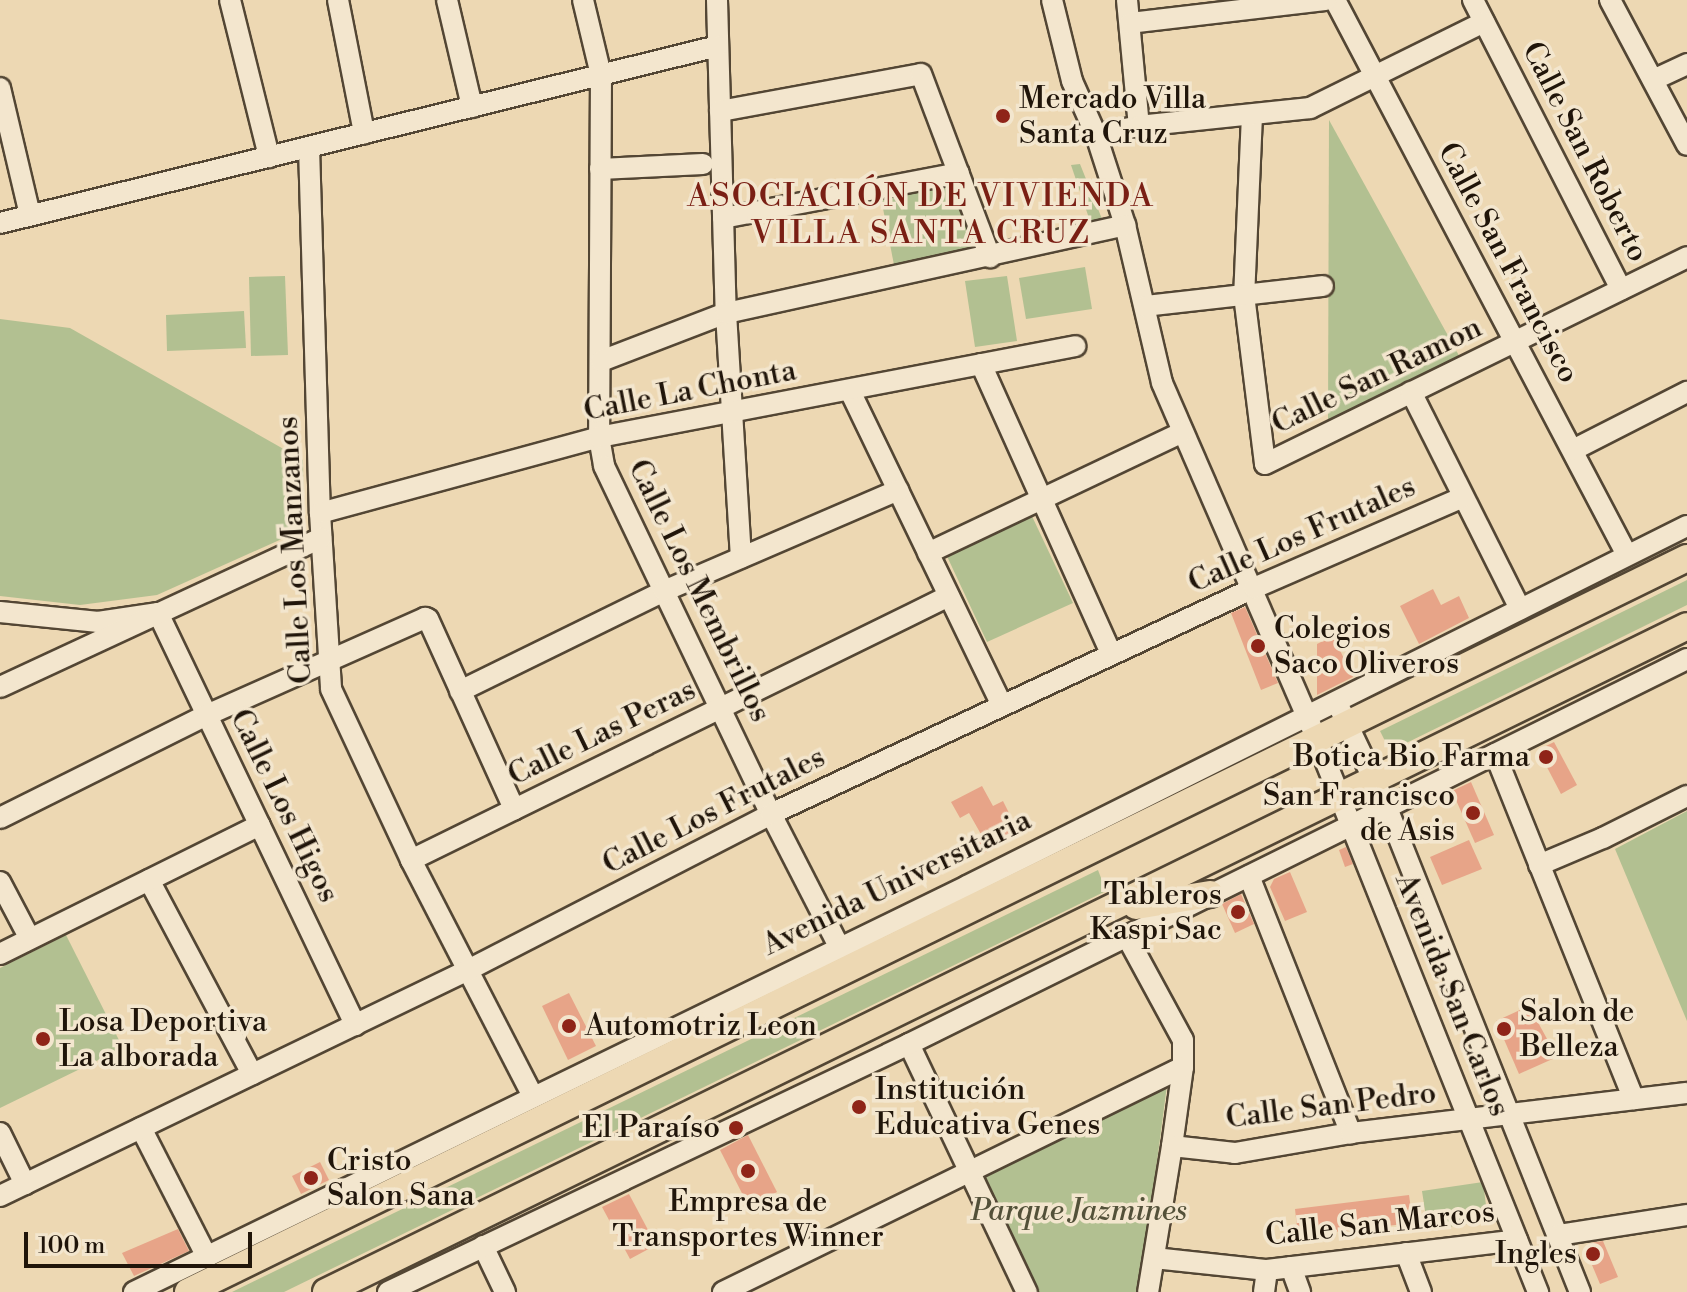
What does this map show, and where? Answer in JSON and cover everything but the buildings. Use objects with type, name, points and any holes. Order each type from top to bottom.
[{"type":"main road","name":"Avenida Universitaria","points":[[188,1292],[1317,740],[1342,713],[1687,558]]},
{"type":"main road","points":[[326,1292],[1687,626]]},
{"type":"main road","points":[[1113,909],[1210,894]]},
{"type":"street","points":[[230,0],[269,157]]},
{"type":"street","points":[[338,0],[364,133]]},
{"type":"street","points":[[447,0],[472,107]]},
{"type":"street","name":"Calle Los Membrillos","points":[[583,0],[601,75],[599,437],[604,466],[771,814],[840,948]]},
{"type":"street","points":[[717,0],[726,313],[741,558]]},
{"type":"street","name":"Avenida San Carlos","points":[[1052,0],[1072,81],[1096,135],[1125,225],[1162,383],[1307,715],[1538,1292]]},
{"type":"street","points":[[1127,0],[1139,126]]},
{"type":"street","points":[[1130,23],[1326,0]]},
{"type":"street","name":"Calle San Francisco","points":[[1335,0],[1627,555]]},
{"type":"street","name":"Calle San Roberto","points":[[1473,0],[1621,289]]},
{"type":"street","points":[[1610,0],[1687,145]]},
{"type":"street","points":[[1096,135],[1139,126],[1310,108],[1484,22]]},
{"type":"street","points":[[0,223],[718,46]]},
{"type":"street","points":[[1653,80],[1687,64]]},
{"type":"street","points":[[720,111],[921,74],[990,257]]},
{"type":"street","points":[[0,88],[5,130],[30,215]]},
{"type":"street","points":[[1244,295],[1252,115]]},
{"type":"street","name":"Calle Los Manzanos","points":[[309,147],[321,538],[331,689],[345,724],[466,971],[533,1096]]},
{"type":"street","points":[[600,169],[703,164]]},
{"type":"street","points":[[723,218],[959,173]]},
{"type":"street","points":[[601,361],[726,313],[1125,225]]},
{"type":"street","name":"Calle San Ramon","points":[[1244,295],[1265,464],[1687,257]]},
{"type":"street","points":[[1145,306],[1323,286]]},
{"type":"street","name":"Calle La Chonta","points":[[320,513],[599,437],[1075,346]]},
{"type":"street","points":[[981,364],[1111,653]]},
{"type":"street","points":[[850,391],[1002,705]]},
{"type":"street","points":[[1411,392],[1520,609]]},
{"type":"street","points":[[1573,450],[1687,392]]},
{"type":"street","points":[[928,553],[1183,432]]},
{"type":"street","points":[[460,691],[664,591],[898,490]]},
{"type":"street","name":"Calle Los Frutales","points":[[0,1196],[466,971],[771,814],[1111,653],[1463,497]]},
{"type":"street","name":"Avenida Universitaria","points":[[134,1292],[840,948],[1307,715],[1342,713],[1520,609],[1687,526]]},
{"type":"street","points":[[0,687],[321,538]]},
{"type":"street","name":"Calle Las Peras","points":[[411,860],[949,596]]},
{"type":"street","points":[[0,612],[98,622],[158,613]]},
{"type":"street","name":"Calle Los Higos","points":[[158,613],[355,1025]]},
{"type":"street","points":[[0,818],[207,715],[425,618],[514,809]]},
{"type":"street","points":[[388,1292],[909,1044],[1687,659]]},
{"type":"street","name":"Avenida San Carlos","points":[[1342,713],[1387,808],[1580,1292]]},
{"type":"street","points":[[1495,754],[1634,1099]]},
{"type":"street","points":[[1539,865],[1603,838],[1687,796]]},
{"type":"street","points":[[0,954],[260,825]]},
{"type":"street","points":[[1249,876],[1351,1133]]},
{"type":"street","points":[[149,880],[252,1074]]},
{"type":"street","points":[[0,882],[30,939]]},
{"type":"street","points":[[1127,937],[1183,1040],[1183,1067],[1148,1292]]},
{"type":"street","points":[[909,1044],[1027,1292]]},
{"type":"street","points":[[723,1292],[1183,1067]]},
{"type":"street","name":"Calle San Pedro","points":[[1172,1146],[1235,1153],[1351,1133],[1687,1093]]},
{"type":"street","points":[[141,1128],[207,1257]]},
{"type":"street","points":[[0,1133],[25,1184]]},
{"type":"street","points":[[1558,1235],[1687,1215]]},
{"type":"street","name":"Calle San Marcos","points":[[1154,1258],[1267,1270],[1517,1240]]},
{"type":"street","points":[[483,1246],[505,1292]]},
{"type":"street","points":[[1406,1253],[1421,1292]]},
{"type":"street","points":[[1291,1267],[1300,1292]]},
{"type":"street","points":[[1264,1292],[1267,1270]]},
{"type":"green space","points":[[1329,120],[1462,361],[1328,421]]},
{"type":"green space","points":[[1080,164],[1104,224],[1092,227],[1071,165]]},
{"type":"green space","points":[[952,179],[979,251],[895,270],[880,193]]},
{"type":"green space","points":[[1085,267],[1092,309],[1026,319],[1019,278]]},
{"type":"green space","points":[[285,276],[288,355],[251,356],[249,277]]},
{"type":"green space","points":[[1007,276],[1017,341],[975,347],[965,281]]},
{"type":"green space","points":[[244,311],[246,348],[167,351],[166,315]]},
{"type":"green space","points":[[0,319],[70,328],[303,460],[304,529],[157,595],[80,605],[0,596]]},
{"type":"green space","points":[[1030,512],[1073,603],[987,642],[945,552]]},
{"type":"green space","points":[[1687,580],[1687,605],[1390,751],[1380,731]]},
{"type":"green space","points":[[1687,811],[1687,1021],[1615,849]]},
{"type":"green space","points":[[1098,870],[1106,891],[284,1292],[232,1292]]},
{"type":"green space","points":[[66,935],[123,1048],[0,1108],[0,968]]},
{"type":"green space","name":"Parque Jazmines","points":[[1167,1085],[1140,1292],[1036,1292],[983,1176]]},
{"type":"green space","points":[[1483,1182],[1488,1221],[1428,1230],[1422,1191]]},
{"type":"place","name":"Mercado Villa Santa Cruz","points":[[1003,116]]},
{"type":"place","name":"Colegios Saco Oliveros","points":[[1258,646]]},
{"type":"place","name":"Botica Bio Farma","points":[[1546,757]]},
{"type":"place","name":"San Francisco de Asis","points":[[1473,813]]},
{"type":"place","name":"Tableros Kaspi Sac","points":[[1238,912]]},
{"type":"place","name":"Automotriz Leon","points":[[569,1026]]},
{"type":"place","name":"Salon de Belleza","points":[[1504,1029]]},
{"type":"place","name":"Losa Deportiva La alborada","points":[[43,1039]]},
{"type":"place","name":"Institución Educativa Genes","points":[[859,1107]]},
{"type":"place","name":"El Paraíso","points":[[736,1128]]},
{"type":"place","name":"Empresa de Transportes Winner","points":[[748,1171]]},
{"type":"place","name":"Cristo Salon Sana","points":[[311,1178]]},
{"type":"place","name":"Ingles","points":[[1593,1254]]},
{"type":"district","name":"ASOCIACIÓN DE VIVIENDA VILLA SANTA CRUZ","points":[[921,216]]}]
